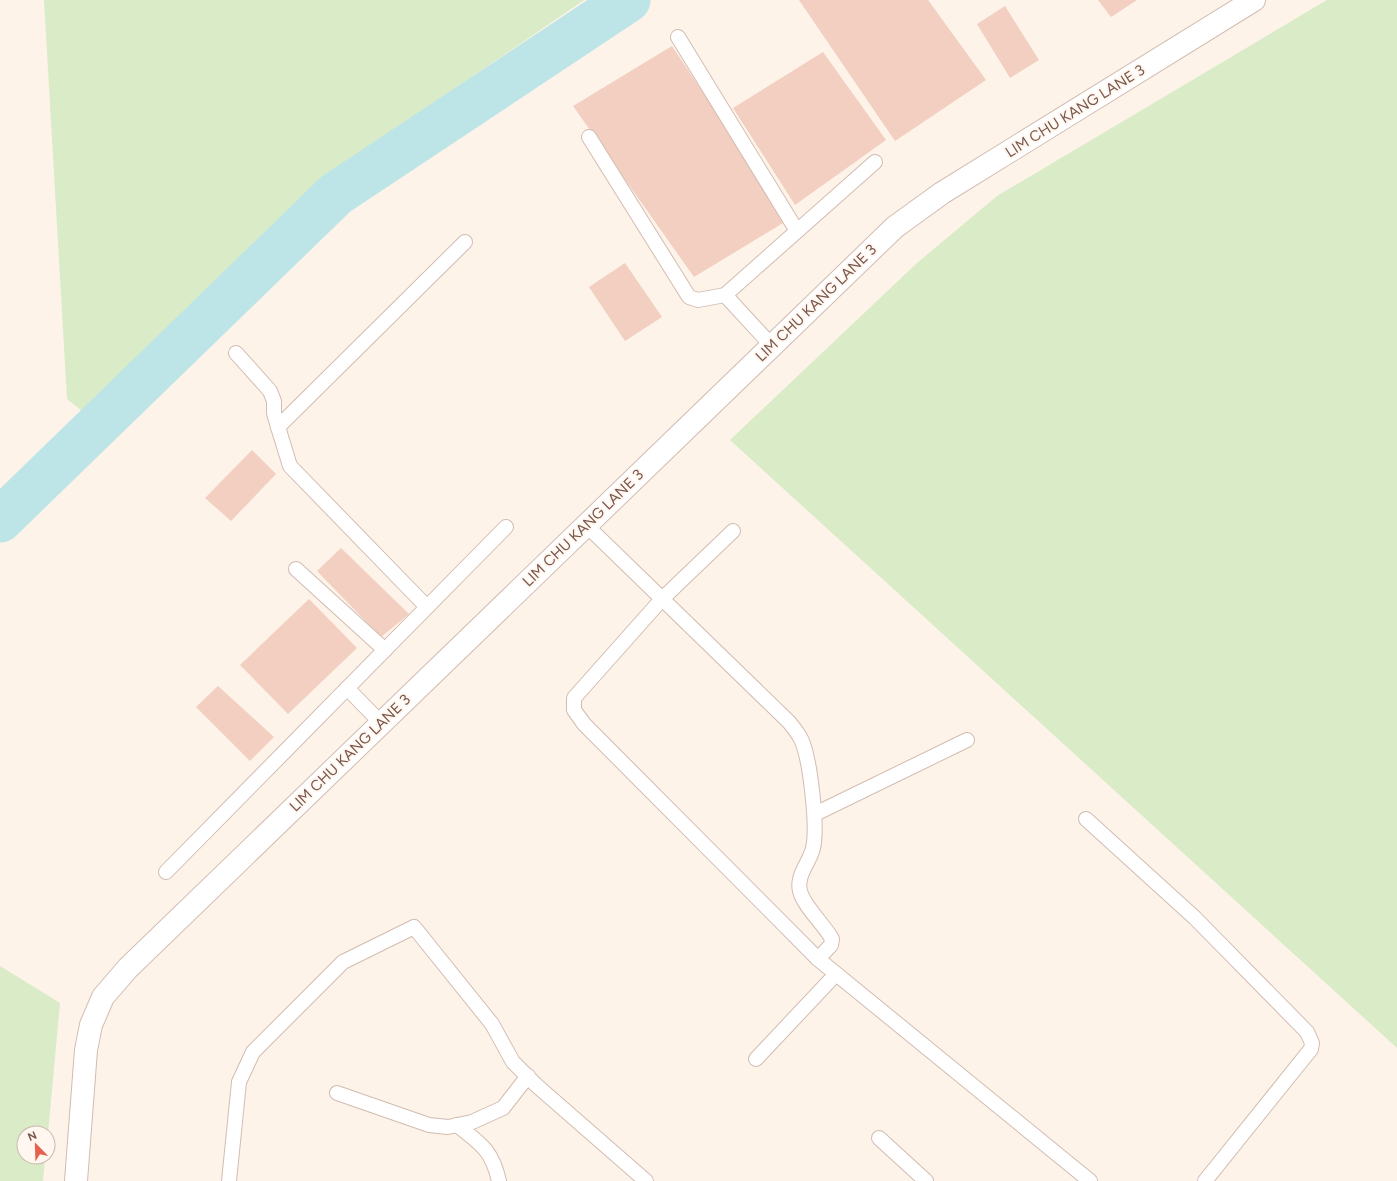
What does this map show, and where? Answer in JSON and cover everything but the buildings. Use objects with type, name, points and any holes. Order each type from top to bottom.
[{"type":"street","name":"LIM CHU KANG LANE 3","points":[[76,1181],[86,1050],[91,1025],[103,997],[128,968],[895,227],[942,193],[1229,6],[1254,0]]},
{"type":"lane","points":[[678,37],[797,231]]},
{"type":"lane","points":[[589,137],[689,297],[698,300],[725,294],[875,162]]},
{"type":"lane","points":[[278,427],[465,242]]},
{"type":"lane","points":[[725,294],[772,346]]},
{"type":"lane","points":[[236,353],[270,391],[274,401],[274,413],[290,466],[427,607]]},
{"type":"lane","points":[[586,525],[789,722],[802,740],[807,762],[816,829],[813,849],[800,879],[800,891],[817,920],[832,938],[831,945],[818,959]]},
{"type":"lane","points":[[166,872],[506,527]]},
{"type":"lane","points":[[733,531],[662,599],[574,698],[574,710],[584,724],[818,959],[1090,1181]]},
{"type":"lane","points":[[296,569],[385,650]]},
{"type":"lane","points":[[347,688],[381,723]]},
{"type":"lane","points":[[815,814],[967,740]]},
{"type":"lane","points":[[1086,819],[1195,918],[1307,1032],[1312,1042],[1311,1049],[1205,1181]]},
{"type":"lane","points":[[229,1181],[239,1082],[254,1052],[343,962],[414,927],[492,1024],[513,1062],[646,1181]]},
{"type":"lane","points":[[756,1059],[836,974]]},
{"type":"lane","points":[[337,1093],[429,1125],[448,1127],[472,1122],[502,1108],[528,1076]]},
{"type":"lane","points":[[457,1125],[481,1144],[495,1163],[499,1181]]},
{"type":"lane","points":[[879,1138],[926,1181]]},
{"type":"green space","points":[[44,0],[584,0],[332,173],[82,411],[67,399]]},
{"type":"green space","points":[[1327,0],[1397,0],[1397,1048],[730,440],[917,263],[997,196]]},
{"type":"green space","points":[[0,966],[60,1003],[49,1125],[16,1125],[16,1165],[44,1165],[43,1181],[0,1181]]},
{"type":"waterway","points":[[0,520],[336,194],[628,0]]}]
